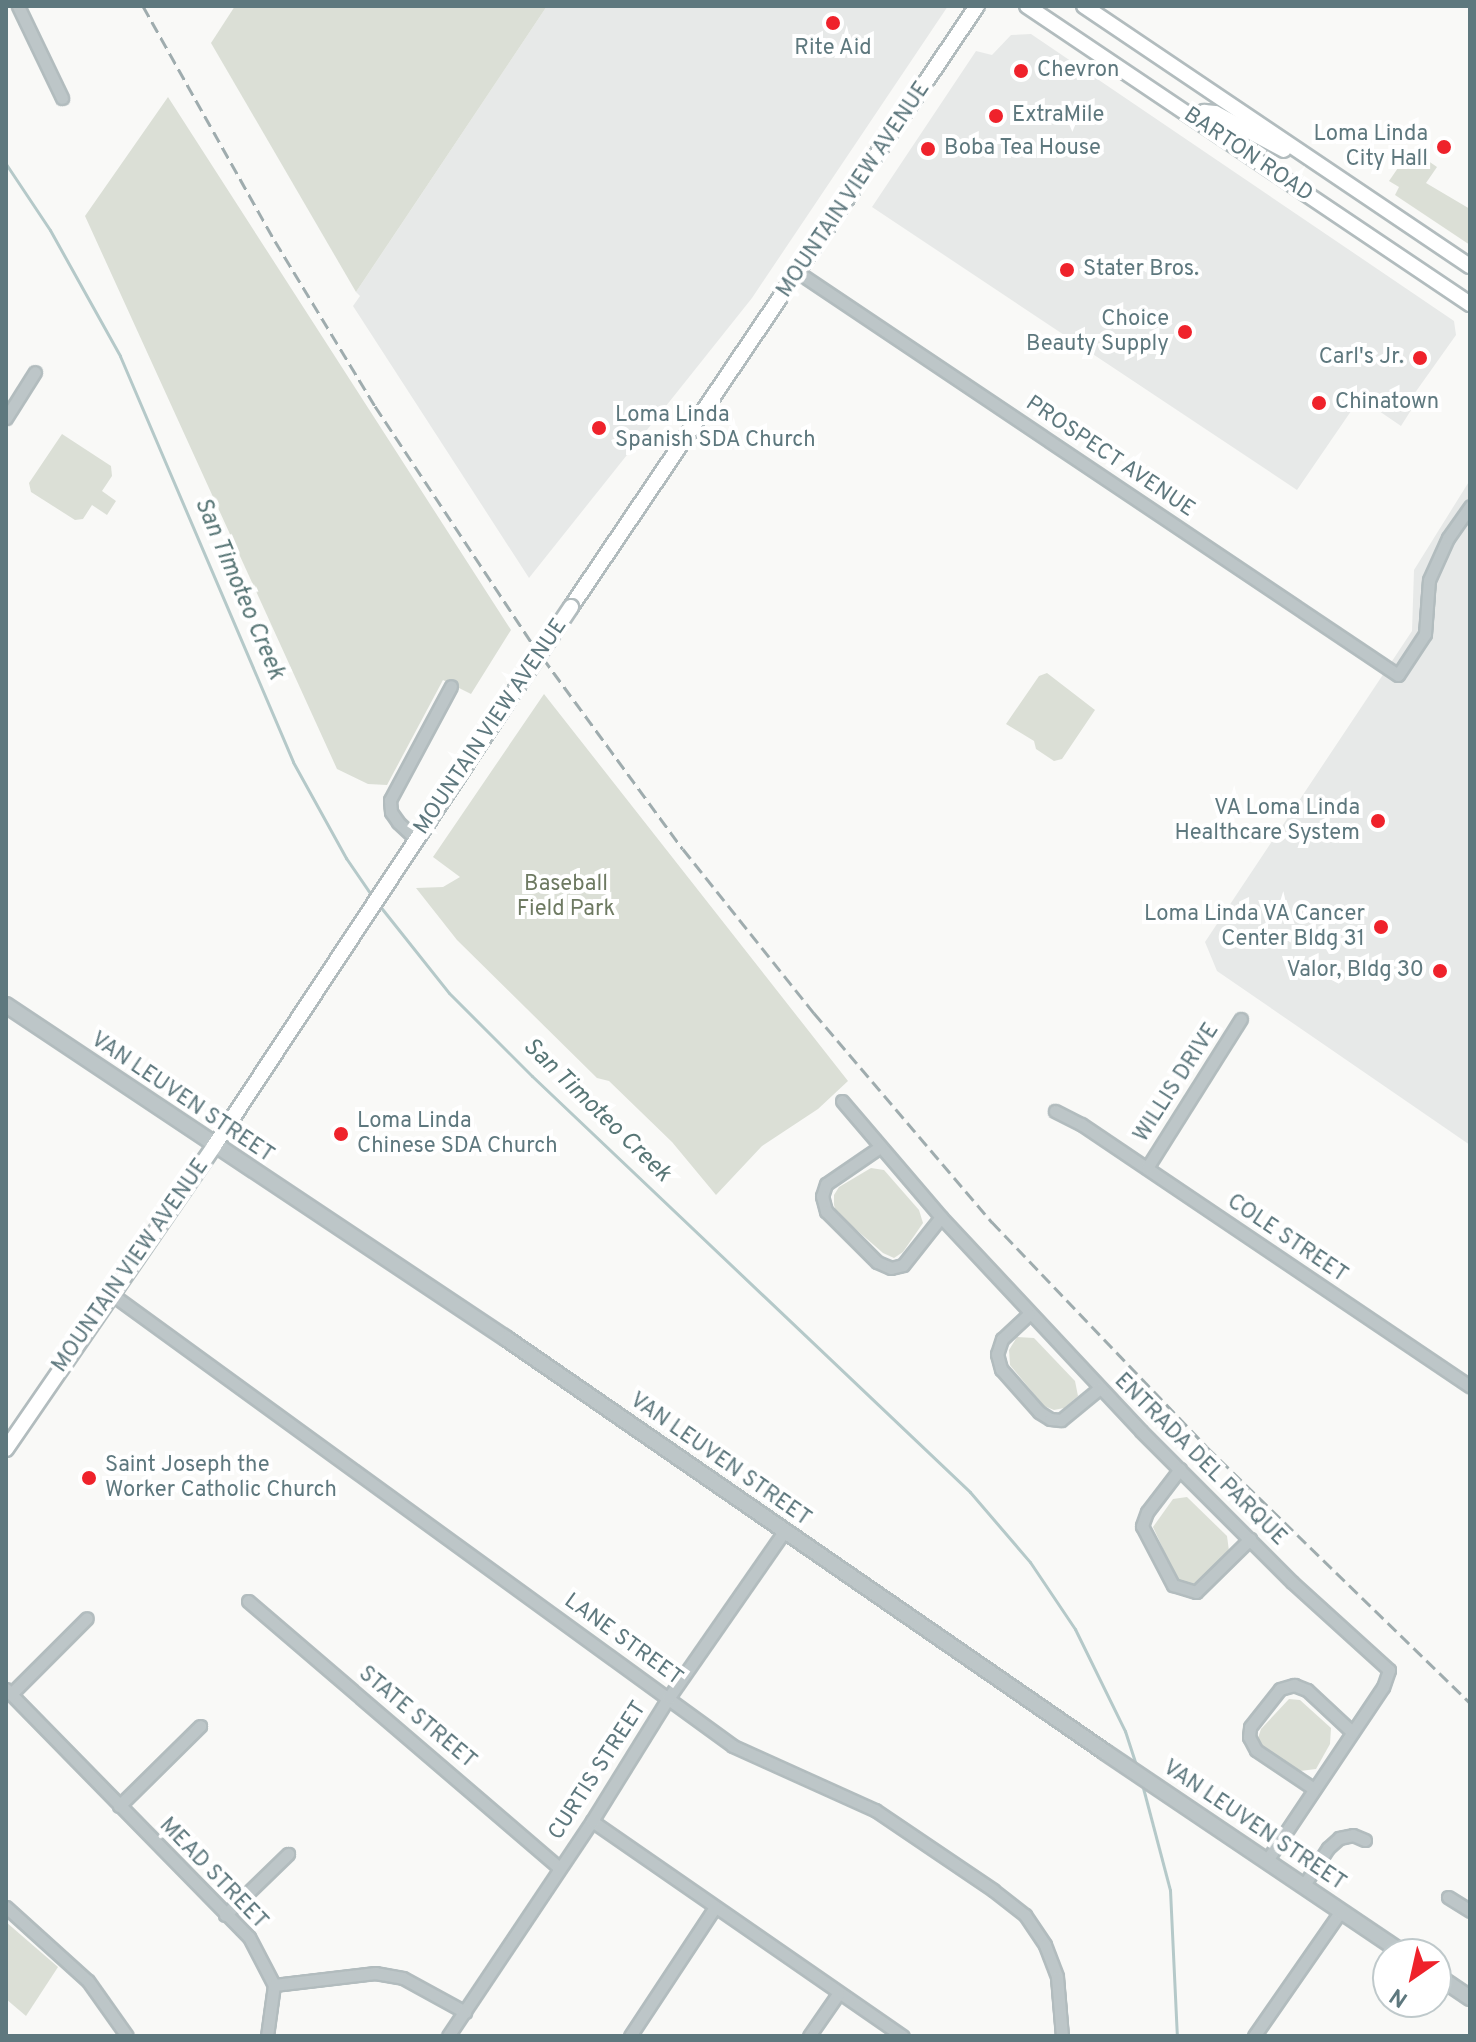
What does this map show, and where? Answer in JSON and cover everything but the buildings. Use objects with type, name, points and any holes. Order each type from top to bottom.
[{"type":"main road","name":"MOUNTAIN VIEW AVENUE","points":[[6,1449],[110,1293],[214,1146],[522,680],[977,6]]},
{"type":"main road","name":"BARTON ROAD","points":[[1027,6],[1470,304]]},
{"type":"main road","name":"BARTON ROAD","points":[[1084,6],[1470,266]]},
{"type":"main road","points":[[1198,121],[1204,112],[1215,113],[1268,143],[1315,163]]},
{"type":"street","points":[[18,6],[62,98]]},
{"type":"street","name":"PROSPECT AVENUE","points":[[799,273],[1398,675],[1425,634],[1429,580],[1448,538],[1470,506]]},
{"type":"street","points":[[6,418],[35,372]]},
{"type":"street","points":[[417,840],[398,822],[390,800],[451,686]]},
{"type":"street","name":"VAN LEUVEN STREET","points":[[7,1009],[501,1335],[1105,1752],[1381,1938]]},
{"type":"street","name":"WILLIS DRIVE","points":[[1147,1168],[1241,1019]]},
{"type":"street","name":"ENTRADA DEL PARQUE","points":[[842,1101],[941,1217],[1100,1388],[1250,1539],[1389,1670],[1383,1687],[1267,1860]]},
{"type":"street","name":"COLE STREET","points":[[1055,1111],[1081,1124],[1470,1386]]},
{"type":"street","points":[[880,1147],[826,1184],[822,1196],[826,1211],[877,1262],[891,1268],[903,1265],[941,1217]]},
{"type":"street","name":"LANE STREET","points":[[110,1293],[733,1746],[875,1810],[951,1860],[1025,1915],[1045,1945],[1057,1977],[1062,2036]]},
{"type":"street","points":[[1029,1314],[1002,1339],[997,1354],[1001,1369],[1039,1412],[1050,1419],[1061,1420],[1100,1388]]},
{"type":"street","points":[[1180,1469],[1147,1512],[1142,1526],[1173,1585],[1196,1592],[1250,1539]]},
{"type":"street","name":"CURTIS STREET","points":[[448,2036],[592,1821],[669,1697],[785,1530]]},
{"type":"street","name":"STATE STREET","points":[[248,1601],[559,1868]]},
{"type":"street","points":[[8,1691],[87,1618]]},
{"type":"street","points":[[1314,1789],[1256,1750],[1249,1737],[1250,1727],[1280,1689],[1294,1685],[1307,1690],[1352,1732]]},
{"type":"street","name":"MEAD STREET","points":[[8,1691],[249,1937],[274,1985]]},
{"type":"street","points":[[119,1806],[200,1726]]},
{"type":"street","points":[[592,1821],[838,1994],[903,2036]]},
{"type":"street","points":[[1304,1885],[1328,1848],[1339,1838],[1353,1835],[1365,1840]]},
{"type":"street","points":[[225,1915],[288,1854]]},
{"type":"street","points":[[1448,1897],[1470,1911]]},
{"type":"street","points":[[6,1907],[88,1981],[127,2036]]},
{"type":"street","points":[[630,2036],[715,1907]]},
{"type":"street","points":[[1254,2036],[1341,1911]]},
{"type":"street","points":[[267,2036],[274,1985],[375,1973],[403,1978],[465,2012]]},
{"type":"street","points":[[1452,1986],[1470,1998]]},
{"type":"street","points":[[809,2036],[838,1994]]},
{"type":"shaded area","points":[[547,6],[948,6],[752,298],[529,578],[353,306],[360,296],[356,292]]},
{"type":"shaded area","points":[[1031,34],[1454,321],[1456,335],[1412,397],[1413,407],[1401,426],[1360,398],[1297,490],[872,207],[976,51],[992,55],[1011,35]]},
{"type":"shaded area","name":"VA Loma Linda Healthcare System","points":[[1470,480],[1470,1145],[1217,971],[1205,942],[1412,631],[1414,570]]},
{"type":"green space","points":[[235,6],[547,6],[356,292],[211,43]]},
{"type":"green space","points":[[168,97],[511,630],[471,694],[443,680],[387,785],[368,784],[337,769],[85,216]]},
{"type":"green space","points":[[1411,149],[1437,167],[1426,183],[1470,209],[1470,245],[1395,195],[1399,187],[1389,181]]},
{"type":"green space","points":[[62,434],[111,466],[112,476],[102,491],[116,501],[107,515],[92,505],[83,519],[75,520],[31,492],[29,483]]},
{"type":"green space","points":[[1047,673],[1095,710],[1062,759],[1054,761],[1036,749],[1034,741],[1006,724],[1039,676]]},
{"type":"green space","name":"Baseball Field Park","points":[[544,694],[848,1081],[818,1109],[762,1146],[716,1195],[672,1142],[609,1081],[597,1078],[457,940],[416,888],[443,887],[460,877],[433,857]]},
{"type":"green space","points":[[871,1168],[884,1170],[919,1210],[923,1223],[903,1252],[894,1258],[883,1253],[836,1212],[834,1205],[834,1195],[839,1187]]},
{"type":"green space","points":[[1017,1337],[1034,1338],[1075,1381],[1078,1396],[1064,1408],[1054,1410],[1044,1406],[1010,1365],[1009,1350]]},
{"type":"green space","points":[[1187,1497],[1227,1536],[1229,1551],[1201,1582],[1188,1587],[1177,1579],[1153,1527],[1173,1499]]},
{"type":"green space","points":[[1289,1699],[1300,1700],[1331,1728],[1330,1744],[1316,1769],[1300,1771],[1264,1748],[1258,1738],[1261,1729]]},
{"type":"green space","points":[[6,1922],[58,1967],[26,2016],[6,1999]]},
{"type":"waterway","name":"San Timoteo Creek","points":[[6,164],[50,230],[120,356],[293,762],[346,858],[372,896]]},
{"type":"waterway","name":"San Timoteo Creek","points":[[379,905],[449,993],[532,1076],[970,1492],[1030,1562],[1075,1629],[1125,1731],[1136,1765]]},
{"type":"waterway","name":"San Timoteo Creek","points":[[1142,1784],[1170,1890],[1177,2036]]},
{"type":"railway","points":[[143,6],[275,241],[375,406],[532,643],[683,849],[814,1013],[992,1222],[1207,1447],[1470,1703]]},
{"type":"place","name":"Rite Aid","points":[[833,23]]},
{"type":"place","name":"Chevron","points":[[1021,71]]},
{"type":"place","name":"ExtraMile","points":[[996,116]]},
{"type":"place","name":"Loma Linda City Hall","points":[[1444,147]]},
{"type":"place","name":"Boba Tea House","points":[[928,149]]},
{"type":"place","name":"Stater Bros.","points":[[1067,270]]},
{"type":"place","name":"Choice Beauty Supply","points":[[1185,332]]},
{"type":"place","name":"Carl's Jr.","points":[[1420,358]]},
{"type":"place","name":"Chinatown","points":[[1319,403]]},
{"type":"place","name":"Loma Linda Spanish SDA Church","points":[[599,428]]},
{"type":"place","name":"VA Loma Linda Healthcare System","points":[[1378,821]]},
{"type":"place","name":"Loma Linda VA Cancer Center Bldg 31","points":[[1381,927]]},
{"type":"place","name":"Valor, Bldg 30","points":[[1440,971]]},
{"type":"place","name":"Loma Linda Chinese SDA Church","points":[[341,1134]]},
{"type":"place","name":"Saint Joseph the Worker Catholic Church","points":[[89,1478]]}]
